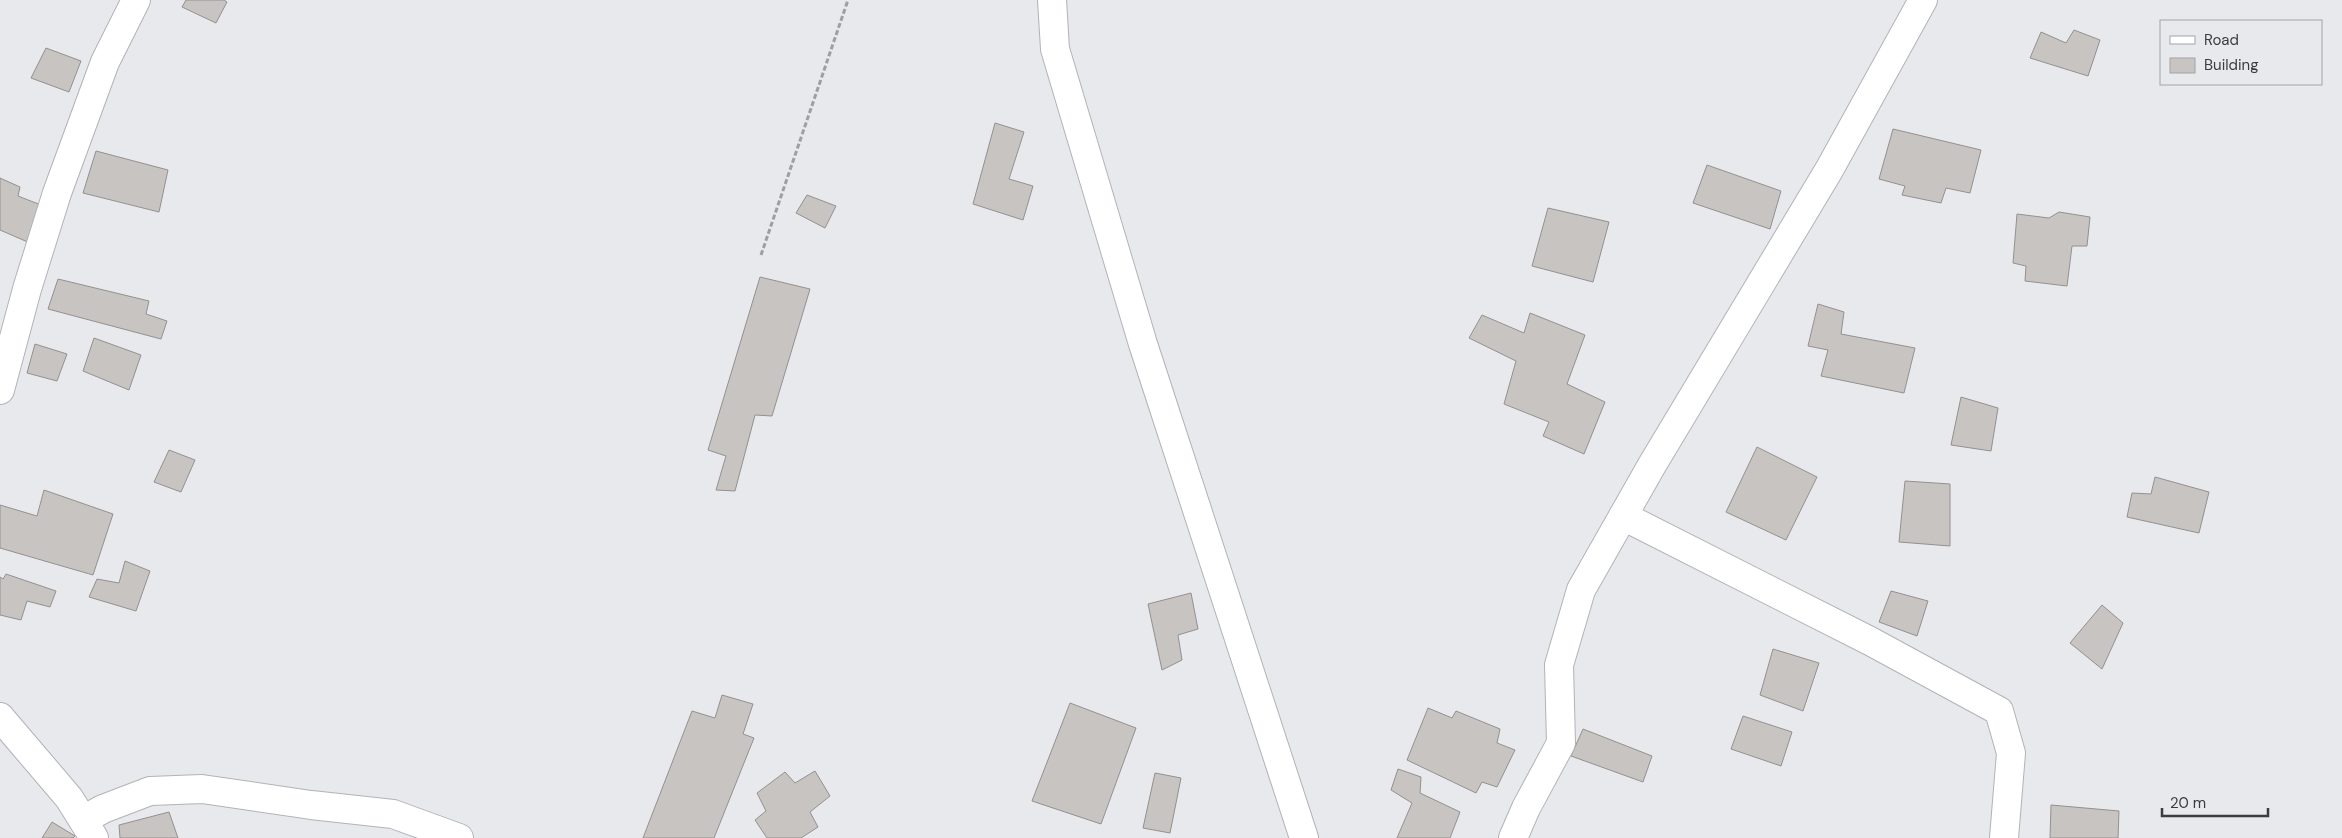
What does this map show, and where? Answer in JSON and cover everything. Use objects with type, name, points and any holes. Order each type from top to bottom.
[{"type":"street","points":[[0,390],[27,289],[57,194],[105,62],[136,0]]},
{"type":"street","points":[[1052,0],[1055,49],[1143,344],[1304,838]]},
{"type":"street","points":[[1512,838],[1561,743],[1559,665],[1581,590],[1829,170],[1923,0]]},
{"type":"street","points":[[1623,516],[1870,641],[1999,711],[2011,753],[2004,838]]},
{"type":"street","points":[[0,717],[69,798],[89,829],[103,809],[150,791],[202,789],[311,805],[393,814],[459,838]]},
{"type":"path","points":[[761,255],[848,0]]},
{"type":"building","points":[[186,0],[224,0],[227,2],[216,23],[182,7]]},
{"type":"building","points":[[2074,30],[2100,40],[2088,76],[2030,58],[2041,32],[2066,43]]},
{"type":"building","points":[[46,48],[81,61],[69,92],[31,78]]},
{"type":"building","points":[[995,123],[1024,132],[1009,179],[1033,186],[1023,220],[973,204]]},
{"type":"building","points":[[1893,129],[1981,150],[1970,193],[1946,188],[1941,203],[1902,195],[1905,186],[1879,179]]},
{"type":"building","points":[[96,151],[168,170],[159,212],[83,193]]},
{"type":"building","points":[[1707,165],[1781,191],[1770,229],[1693,203]]},
{"type":"building","points":[[0,178],[20,187],[18,196],[46,207],[30,243],[0,230]]},
{"type":"building","points":[[807,195],[836,206],[825,228],[796,213]]},
{"type":"building","points":[[1548,208],[1609,222],[1593,282],[1532,266]]},
{"type":"building","points":[[2059,212],[2090,217],[2087,246],[2072,246],[2067,286],[2025,281],[2026,266],[2013,263],[2017,214],[2049,218]]},
{"type":"building","points":[[760,277],[810,289],[772,416],[755,415],[735,491],[716,490],[726,456],[708,450]]},
{"type":"building","points":[[58,279],[149,301],[146,314],[167,321],[161,339],[48,309]]},
{"type":"building","points":[[1818,304],[1844,312],[1841,334],[1915,348],[1904,393],[1821,376],[1828,350],[1808,346]]},
{"type":"building","points":[[1530,313],[1585,335],[1567,384],[1605,402],[1584,454],[1543,436],[1549,422],[1504,404],[1516,361],[1469,338],[1482,315],[1524,333]]},
{"type":"building","points":[[94,338],[141,355],[129,390],[83,371]]},
{"type":"building","points":[[35,344],[67,354],[57,381],[27,373]]},
{"type":"building","points":[[1961,397],[1998,408],[1991,451],[1951,445]]},
{"type":"building","points":[[1757,447],[1817,477],[1786,540],[1726,512]]},
{"type":"building","points":[[169,450],[195,460],[181,492],[154,482]]},
{"type":"building","points":[[2155,477],[2209,492],[2199,533],[2127,517],[2132,493],[2151,494]]},
{"type":"building","points":[[1905,481],[1950,484],[1950,546],[1899,542]]},
{"type":"building","points":[[44,490],[113,514],[93,575],[0,548],[0,505],[37,516]]},
{"type":"building","points":[[125,561],[150,571],[136,611],[89,597],[97,579],[119,583]]},
{"type":"building","points":[[6,574],[56,591],[50,607],[27,601],[21,620],[0,615],[0,577],[3,579]]},
{"type":"building","points":[[1891,591],[1928,601],[1917,636],[1879,622]]},
{"type":"building","points":[[1191,593],[1198,629],[1178,635],[1182,660],[1162,670],[1148,604]]},
{"type":"building","points":[[2102,605],[2123,623],[2102,669],[2070,643]]},
{"type":"building","points":[[1773,649],[1819,663],[1803,711],[1760,695]]},
{"type":"building","points":[[722,695],[753,704],[743,734],[754,738],[714,838],[643,838],[692,711],[715,718]]},
{"type":"building","points":[[1070,703],[1136,728],[1101,824],[1032,801]]},
{"type":"building","points":[[1428,708],[1452,718],[1456,711],[1500,729],[1497,743],[1515,750],[1497,787],[1482,782],[1476,793],[1407,760]]},
{"type":"building","points":[[1743,716],[1792,732],[1781,766],[1731,749]]},
{"type":"building","points":[[1583,729],[1652,756],[1643,782],[1571,756]]},
{"type":"building","points":[[1398,769],[1421,777],[1420,793],[1460,812],[1450,838],[1397,838],[1412,803],[1391,790]]},
{"type":"building","points":[[815,771],[830,796],[810,812],[818,827],[801,838],[767,838],[755,820],[766,811],[757,793],[785,772],[795,783]]},
{"type":"building","points":[[1155,773],[1181,778],[1170,833],[1143,828]]},
{"type":"building","points":[[2051,805],[2119,811],[2118,838],[2050,838]]},
{"type":"building","points":[[169,812],[178,838],[120,838],[119,825]]},
{"type":"building","points":[[52,822],[75,836],[73,838],[42,838]]}]
